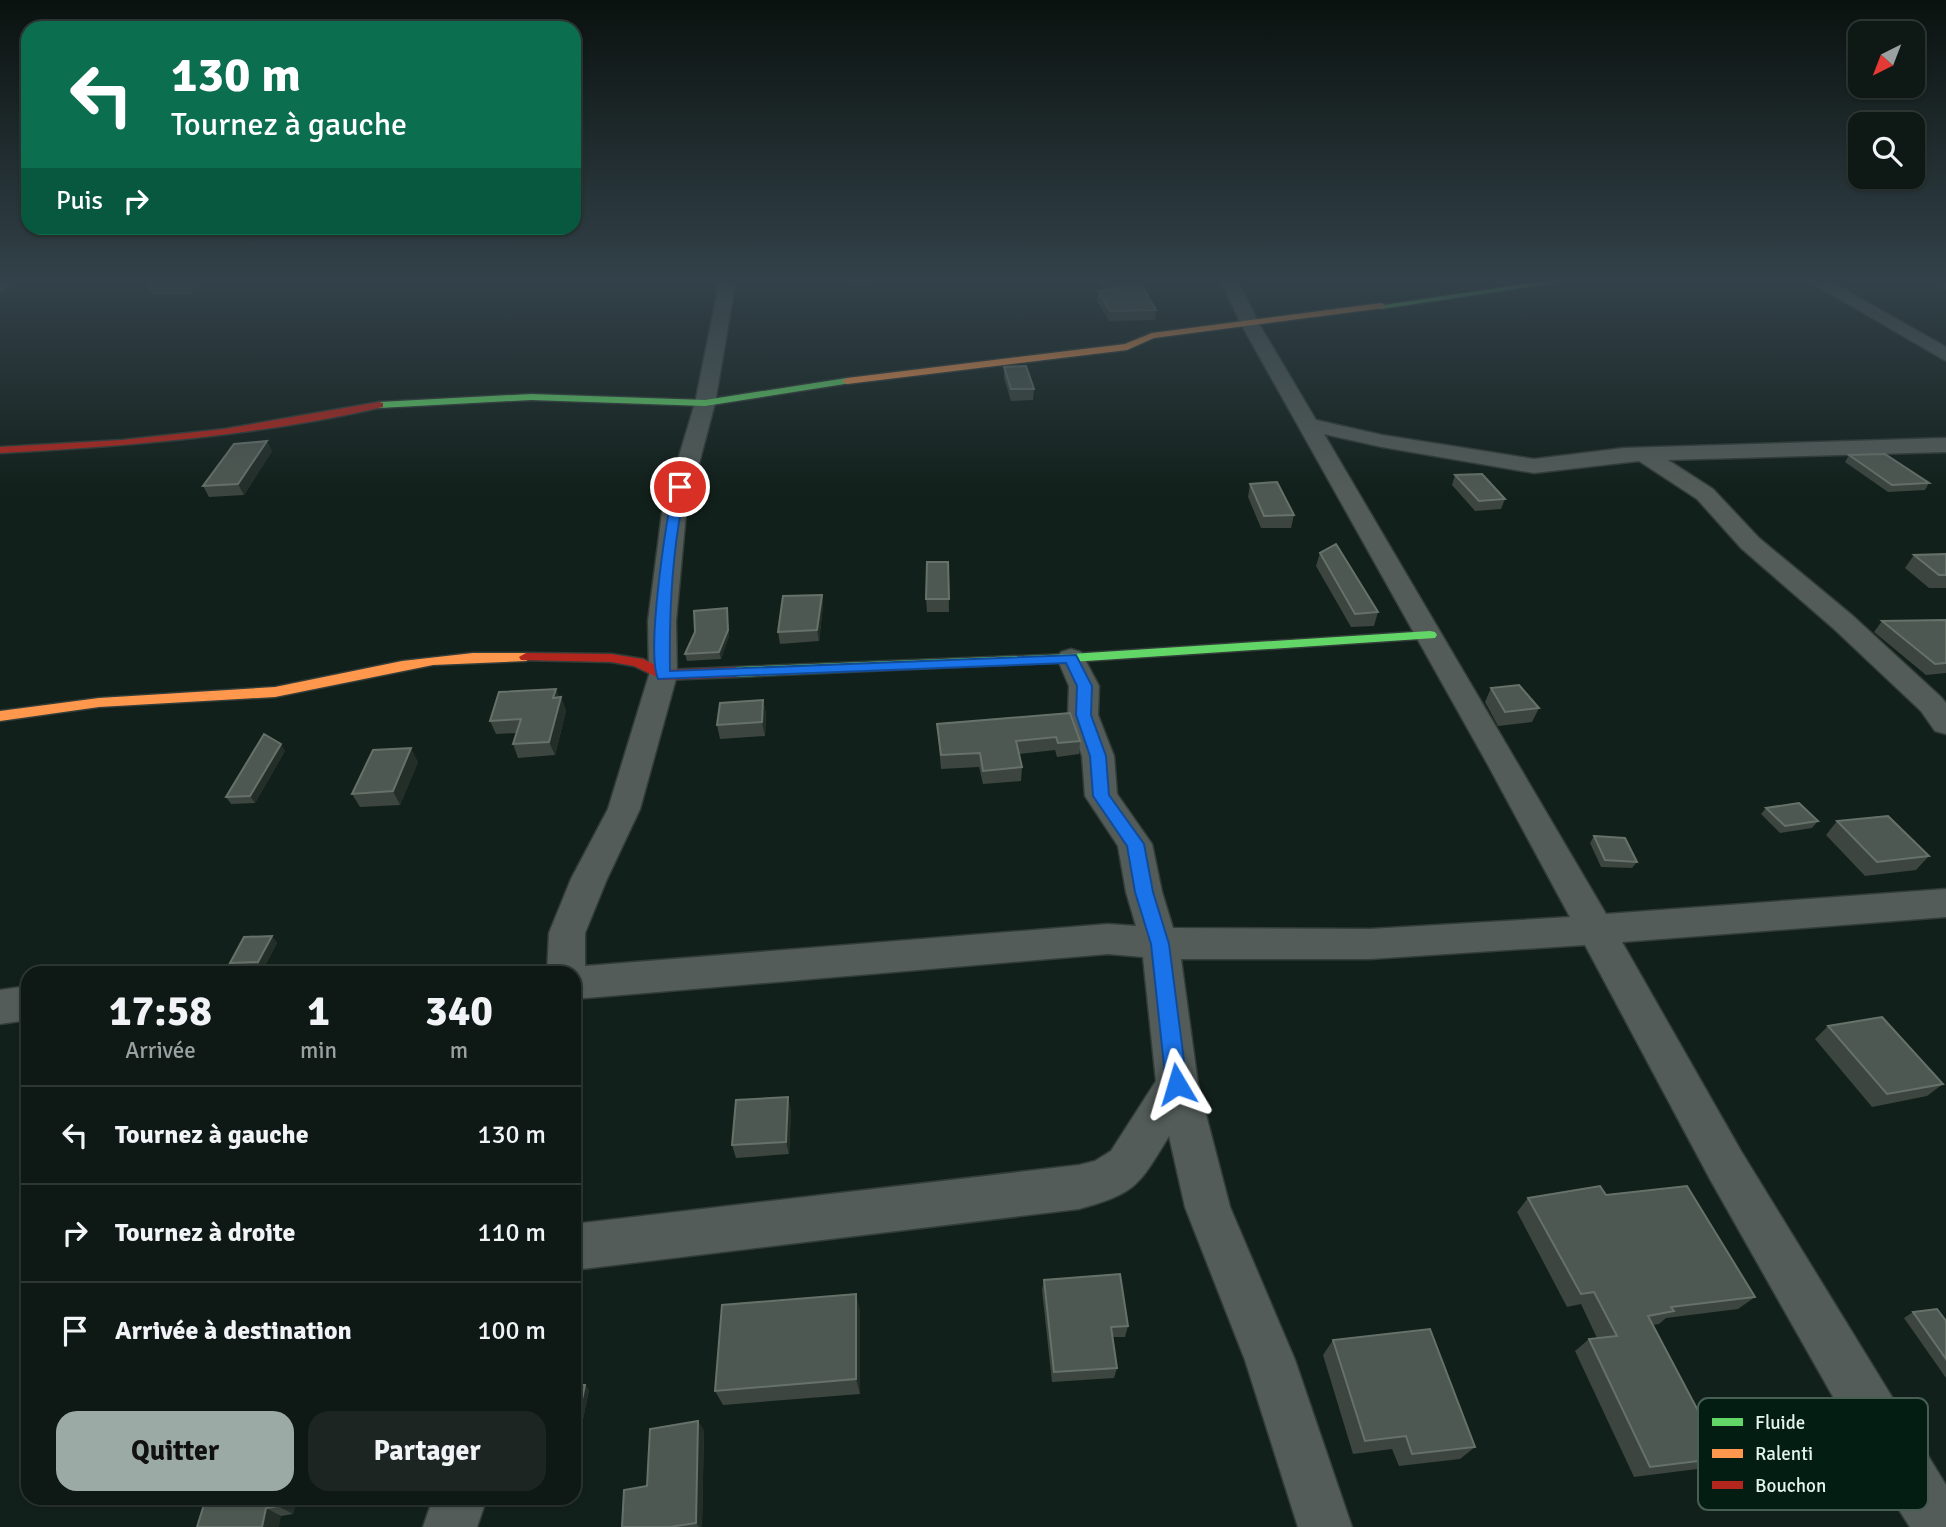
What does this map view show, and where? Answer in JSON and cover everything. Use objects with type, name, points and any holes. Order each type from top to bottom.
[{"type":"street","points":[[566,966],[567,933],[589,879],[624,809],[663,676],[662,621],[674,513],[705,403],[714,350]]},
{"type":"street","points":[[0,450],[122,443],[224,432],[383,404],[531,397],[705,403],[820,384],[1099,350]]},
{"type":"street","points":[[1265,350],[1430,635],[1726,1166],[1862,1398]]},
{"type":"street","points":[[1307,424],[1382,441],[1534,466],[1645,454],[1946,445]]},
{"type":"street","points":[[1645,454],[1705,494],[1750,543],[1843,622],[1931,704],[1946,724]]},
{"type":"street","points":[[0,716],[118,701],[226,698],[279,692],[336,682],[419,662],[484,657],[611,658],[638,662],[663,676],[1071,658],[1430,635]]},
{"type":"street","points":[[1071,658],[1084,686],[1083,715],[1098,756],[1101,796],[1135,844],[1144,892],[1160,944],[1177,1084],[1208,1207],[1270,1360],[1325,1527]]},
{"type":"street","points":[[581,982],[1108,939],[1160,944],[1381,945],[1596,930],[1833,909],[1946,903]]},
{"type":"street","points":[[0,1007],[21,1004]]},
{"type":"street","points":[[581,1246],[1079,1187],[1105,1180],[1126,1166],[1177,1084]]},
{"type":"street","points":[[450,1527],[458,1505]]},
{"type":"street","points":[[1928,1506],[1942,1527]]},
{"type":"building","points":[[1026,366],[1034,389],[1011,389],[1004,367]]},
{"type":"building","points":[[267,441],[238,484],[203,486],[234,444]]},
{"type":"building","points":[[1885,454],[1929,483],[1892,485],[1849,455]]},
{"type":"building","points":[[1482,474],[1505,499],[1479,501],[1455,475]]},
{"type":"building","points":[[1277,482],[1294,515],[1264,516],[1250,484]]},
{"type":"building","points":[[1336,544],[1378,612],[1355,614],[1320,553]]},
{"type":"building","points":[[1946,554],[1946,575],[1939,575],[1914,555]]},
{"type":"building","points":[[927,562],[948,562],[949,599],[926,599]]},
{"type":"building","points":[[822,595],[817,630],[778,632],[783,596]]},
{"type":"building","points":[[727,608],[728,630],[719,652],[685,654],[695,632],[694,611]]},
{"type":"building","points":[[1946,620],[1946,663],[1935,664],[1882,621]]},
{"type":"building","points":[[1519,685],[1539,708],[1505,712],[1491,688]]},
{"type":"building","points":[[556,689],[553,698],[561,697],[549,742],[513,744],[521,719],[490,721],[499,692]]},
{"type":"building","points":[[763,700],[762,722],[717,725],[720,703]]},
{"type":"building","points":[[1070,713],[1080,741],[1058,743],[1056,737],[1016,741],[1022,767],[983,771],[980,753],[941,755],[937,724]]},
{"type":"building","points":[[264,734],[281,744],[250,796],[226,797]]},
{"type":"building","points":[[411,748],[393,791],[352,794],[373,750]]},
{"type":"building","points":[[1799,803],[1818,821],[1785,826],[1766,808]]},
{"type":"building","points":[[1888,816],[1929,856],[1877,862],[1837,821]]},
{"type":"building","points":[[1594,836],[1625,838],[1637,862],[1605,860]]},
{"type":"building","points":[[272,936],[258,962],[230,963],[244,937]]},
{"type":"building","points":[[1882,1017],[1943,1084],[1887,1094],[1828,1026]]},
{"type":"building","points":[[788,1097],[786,1142],[732,1145],[736,1100]]},
{"type":"building","points":[[1600,1186],[1606,1195],[1687,1186],[1755,1297],[1671,1307],[1674,1311],[1648,1316],[1698,1411],[1698,1461],[1650,1467],[1589,1339],[1617,1336],[1594,1292],[1581,1294],[1528,1198]]},
{"type":"building","points":[[1120,1274],[1128,1326],[1111,1327],[1117,1368],[1054,1372],[1044,1280]]},
{"type":"building","points":[[856,1294],[856,1379],[715,1391],[722,1305]]},
{"type":"building","points":[[1937,1309],[1946,1321],[1946,1359],[1913,1312]]},
{"type":"building","points":[[1430,1329],[1475,1447],[1412,1454],[1406,1436],[1365,1441],[1333,1340]]},
{"type":"building","points":[[581,1385],[585,1385],[581,1404]]},
{"type":"building","points":[[698,1421],[696,1523],[670,1527],[622,1527],[624,1490],[647,1486],[650,1429]]},
{"type":"building","points":[[204,1505],[278,1505],[266,1508],[262,1527],[197,1527]]},
{"type":"traffic: fast","points":[[379,405],[531,397],[705,403],[847,381]]},
{"type":"traffic: fast","points":[[736,672],[1071,658],[1430,635]]},
{"type":"traffic: slow","points":[[847,381],[1100,350]]},
{"type":"traffic: slow","points":[[0,716],[99,702],[275,692],[433,660],[526,657]]},
{"type":"traffic: jam","points":[[0,450],[122,443],[224,432],[379,405]]},
{"type":"traffic: jam","points":[[526,657],[611,658],[638,662],[663,675],[736,672]]},
{"type":"route","points":[[680,487],[674,513],[662,621],[663,676],[1071,658],[1084,686],[1083,715],[1098,756],[1101,796],[1135,844],[1144,892],[1160,944],[1177,1084]]}]
